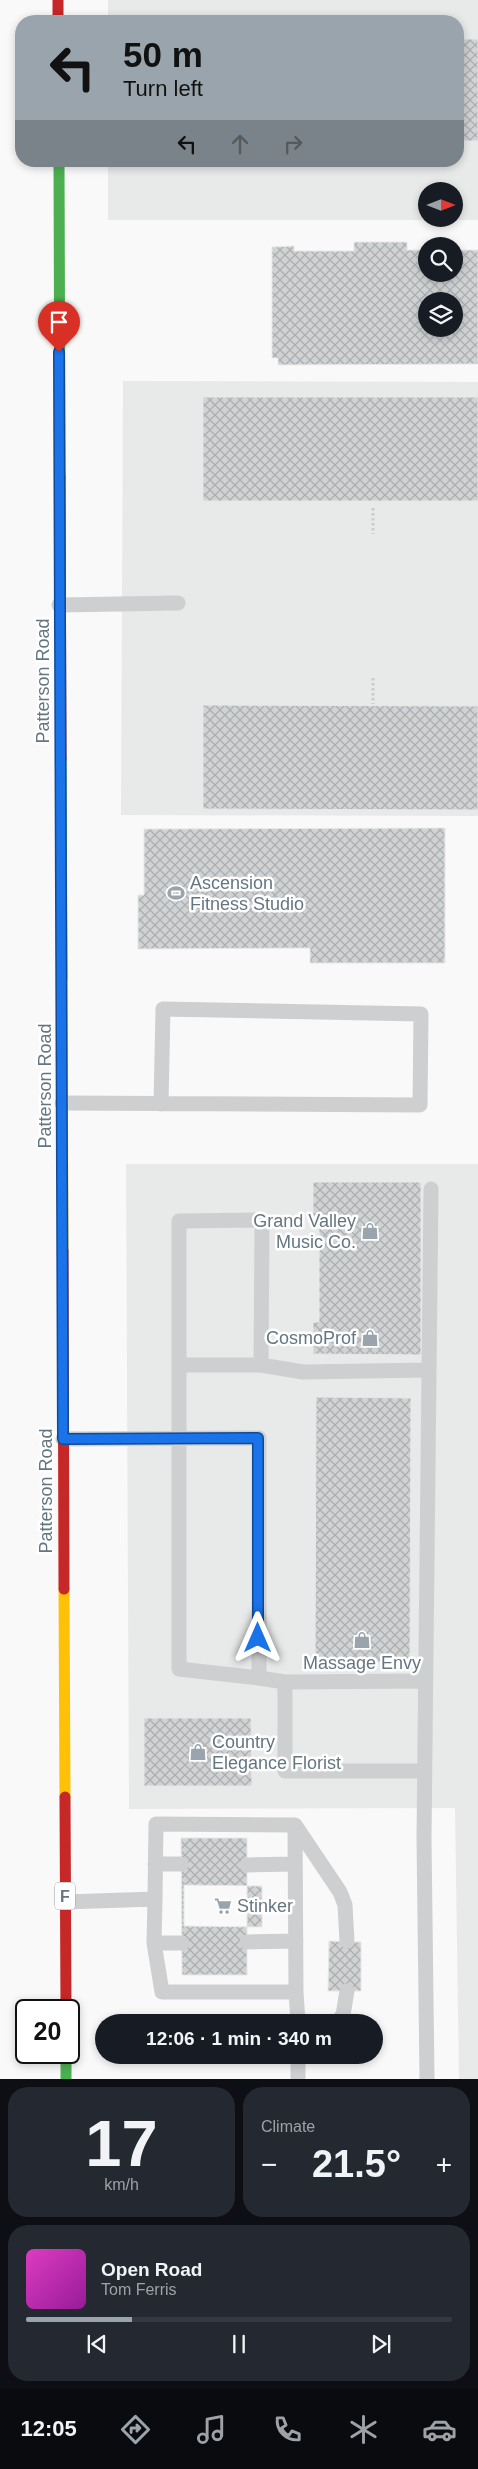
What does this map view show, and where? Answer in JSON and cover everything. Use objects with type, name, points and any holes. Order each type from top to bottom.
[{"type":"main road","points":[[58,0],[58,15]]},
{"type":"main road","name":"Patterson Road","points":[[59,167],[59,605],[66,1999]]},
{"type":"main road","points":[[66,2064],[66,2079]]},
{"type":"lane","points":[[59,605],[178,603]]},
{"type":"lane","points":[[62,1103],[161,1104],[420,1105],[421,1014],[163,1009],[161,1104]]},
{"type":"lane","points":[[427,2079],[424,1771],[431,1189]]},
{"type":"lane","points":[[262,1365],[262,1220],[179,1221],[177,1438],[179,1669],[285,1682],[425,1681]]},
{"type":"lane","points":[[179,1365],[262,1365],[302,1372],[429,1370]]},
{"type":"lane","points":[[63,1439],[258,1438],[258,1678]]},
{"type":"lane","points":[[285,1682],[285,1771],[424,1771]]},
{"type":"lane","points":[[295,1825],[156,1824],[154,1943],[162,1992],[296,1992]]},
{"type":"lane","points":[[295,1825],[297,2014]]},
{"type":"lane","points":[[295,1825],[340,1892],[345,1905],[346,1941]]},
{"type":"lane","points":[[155,1864],[181,1864]]},
{"type":"lane","points":[[247,1865],[295,1864]]},
{"type":"lane","points":[[65,1902],[155,1900]]},
{"type":"lane","points":[[247,1942],[296,1940]]},
{"type":"lane","points":[[154,1943],[182,1943]]},
{"type":"lane","points":[[343,2014],[346,1991]]},
{"type":"lane","points":[[298,2064],[298,2079]]},
{"type":"path","points":[[373,508],[373,534]]},
{"type":"path","points":[[373,678],[373,704]]},
{"type":"shaded area","points":[[108,0],[478,0],[478,220],[463,220],[463,182],[418,182],[418,220],[108,220],[108,167],[464,167],[464,15],[108,15]]},
{"type":"shaded area","points":[[123,381],[478,382],[478,816],[121,815]]},
{"type":"shaded area","points":[[126,1164],[478,1164],[478,2079],[459,2079],[455,1808],[129,1809]]},
{"type":"building","points":[[464,39],[478,39],[478,141],[464,141]]},
{"type":"building","points":[[354,242],[407,242],[407,250],[418,250],[418,282],[463,282],[463,250],[478,250],[478,364],[278,365],[278,358],[272,358],[272,247],[294,246],[294,251],[354,251]]},
{"type":"building","points":[[203,397],[478,397],[478,501],[203,501]]},
{"type":"building","points":[[203,705],[478,706],[478,810],[203,809]]},
{"type":"building","points":[[445,828],[445,963],[310,963],[310,948],[138,949],[138,895],[144,895],[144,829]]},
{"type":"building","points":[[313,1182],[421,1182],[421,1355],[313,1354],[313,1322],[319,1322],[319,1216],[313,1216]]},
{"type":"building","points":[[316,1397],[411,1398],[410,1662],[315,1662]]},
{"type":"building","name":"Country Elegance Florist","points":[[144,1718],[251,1718],[252,1786],[144,1786]]},
{"type":"building","points":[[181,1838],[247,1838],[247,1975],[182,1975]]},
{"type":"building","name":"Stinker","points":[[184,1885],[262,1886],[262,1927],[184,1926]]},
{"type":"building","points":[[329,1941],[361,1942],[361,1991],[328,1991]]},
{"type":"traffic: fast","points":[[59,167],[60,477]]},
{"type":"traffic: fast","points":[[61,759],[62,978]]},
{"type":"traffic: fast","points":[[66,2064],[66,2079]]},
{"type":"traffic: slow","points":[[62,978],[63,1251]]},
{"type":"traffic: slow","points":[[64,1589],[65,1797]]},
{"type":"traffic: jam","points":[[58,0],[58,15]]},
{"type":"traffic: jam","points":[[60,477],[61,759]]},
{"type":"traffic: jam","points":[[63,1251],[64,1589]]},
{"type":"traffic: jam","points":[[65,1797],[66,1999]]},
{"type":"place","name":"Ascension Fitness Studio","points":[[176,893]]},
{"type":"place","name":"Grand Valley Music Co.","points":[[370,1231]]},
{"type":"place","name":"CosmoProf","points":[[370,1338]]},
{"type":"place","name":"Massage Envy","points":[[362,1640]]},
{"type":"place","name":"Country Elegance Florist","points":[[198,1752]]},
{"type":"place","name":"Stinker","points":[[223,1906]]},
{"type":"route","points":[[59,352],[63,1439],[258,1438],[258,1638]]}]
